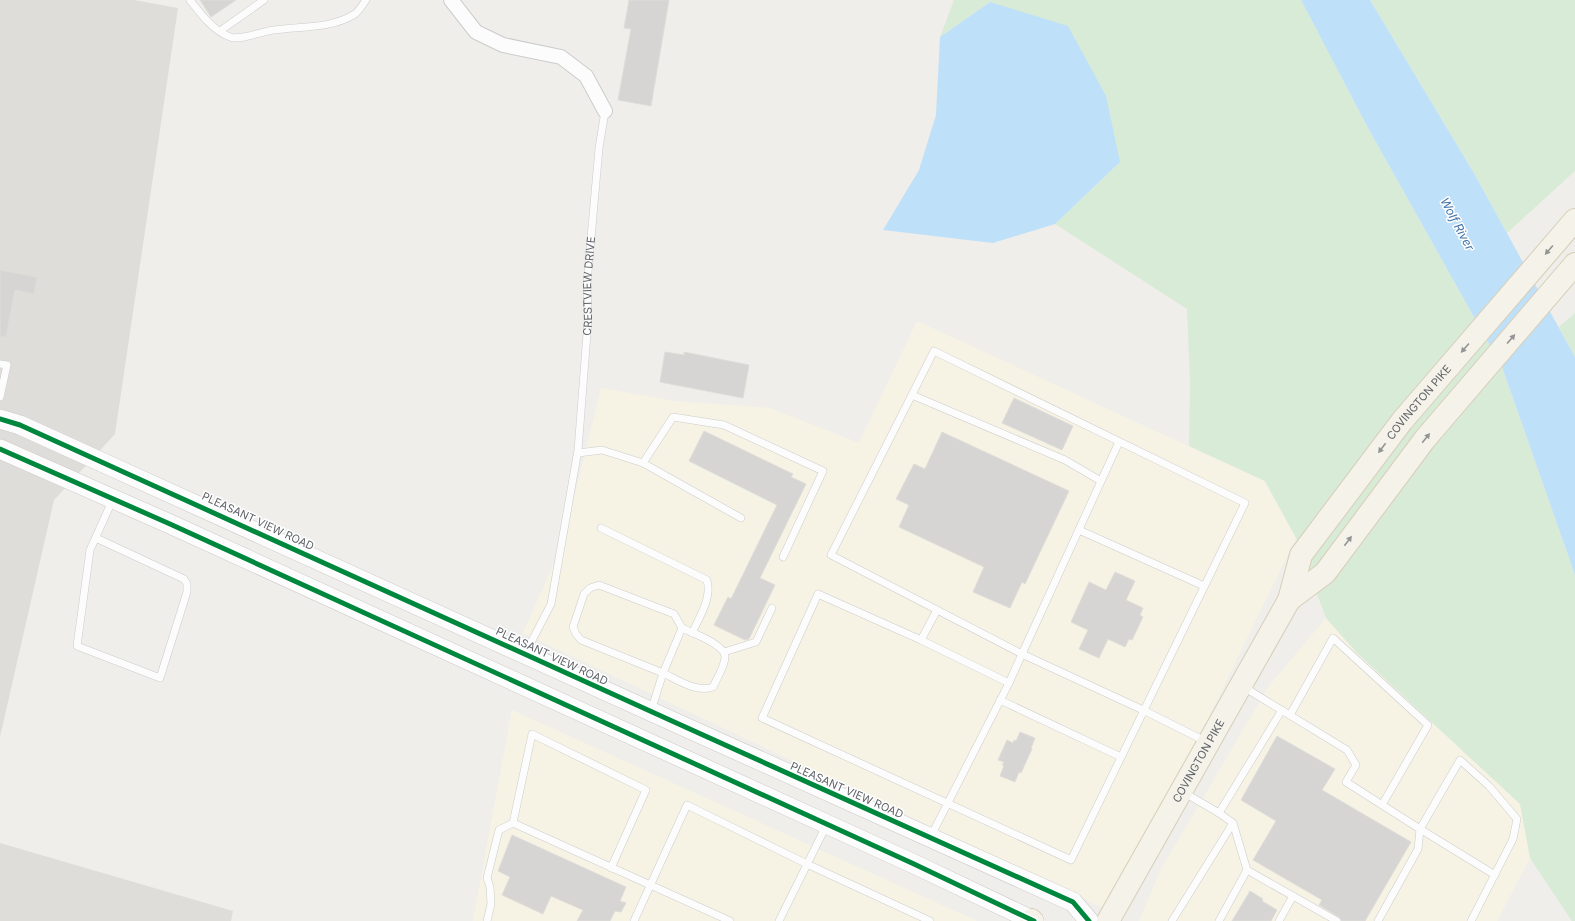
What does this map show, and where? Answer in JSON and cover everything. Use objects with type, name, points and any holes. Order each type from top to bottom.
[{"type":"main road","name":"COVINGTON PIKE","points":[[1108,921],[1289,600],[1301,555],[1402,421],[1575,220]]},
{"type":"main road","name":"COVINGTON PIKE","points":[[1289,600],[1325,573],[1425,439],[1575,264]]},
{"type":"main road","name":"PLEASANT VIEW ROAD","points":[[0,419],[20,425],[650,712],[1073,902],[1089,921]]},
{"type":"main road","points":[[0,449],[113,498],[828,824],[1033,920]]},
{"type":"main road","points":[[377,619],[391,593]]},
{"type":"main road","points":[[914,864],[930,838]]},
{"type":"street","name":"CRESTVIEW DRIVE","points":[[451,0],[476,32],[503,45],[561,57],[586,76],[604,111]]},
{"type":"lane","points":[[190,0],[204,18],[230,38],[239,38],[274,30],[313,27],[337,22],[356,14],[366,0]]},
{"type":"lane","points":[[220,31],[264,0]]},
{"type":"lane","name":"CRESTVIEW DRIVE","points":[[525,654],[551,604],[578,453],[588,321],[587,283],[599,148],[604,111]]},
{"type":"lane","points":[[1009,683],[921,640],[818,594],[762,718],[1071,860],[1143,710],[1245,503],[934,351],[831,555],[1022,654],[1143,710],[1209,743]]},
{"type":"lane","points":[[0,364],[7,365],[0,397]]},
{"type":"lane","points":[[912,394],[1065,460],[1101,481]]},
{"type":"lane","points":[[643,463],[673,417],[724,425],[823,471],[783,557]]},
{"type":"lane","points":[[930,838],[1009,683],[1119,442]]},
{"type":"lane","points":[[578,453],[602,450],[643,463],[741,518]]},
{"type":"lane","points":[[96,538],[184,579],[188,584],[187,592],[160,678],[77,646],[90,550],[113,498]]},
{"type":"lane","points":[[601,528],[707,580],[709,588],[708,596],[692,633]]},
{"type":"lane","points":[[1079,530],[1204,586]]},
{"type":"lane","points":[[599,585],[674,614],[682,628],[692,633],[720,646],[724,652],[725,659],[713,686],[706,689],[699,689],[581,640],[573,627],[584,594],[590,588],[599,585]]},
{"type":"lane","points":[[724,652],[756,642],[772,608]]},
{"type":"lane","points":[[921,640],[937,610]]},
{"type":"lane","points":[[650,712],[663,673],[682,628]]},
{"type":"lane","points":[[1290,715],[1333,638],[1428,725],[1382,805]]},
{"type":"lane","points":[[1241,685],[1347,750],[1356,765],[1346,782],[1495,876]]},
{"type":"lane","points":[[1000,700],[1121,757]]},
{"type":"lane","points":[[1219,813],[1282,710]]},
{"type":"lane","points":[[513,824],[532,734],[646,790],[611,868]]},
{"type":"lane","points":[[1378,921],[1418,849],[1420,829],[1460,760],[1489,786],[1517,819],[1513,839],[1471,921]]},
{"type":"lane","points":[[1181,792],[1219,813],[1233,823],[1247,870],[1337,921]]},
{"type":"lane","points":[[634,921],[687,805],[930,921]]},
{"type":"lane","points":[[1172,921],[1233,823]]},
{"type":"lane","points":[[487,921],[490,904],[490,887],[487,878],[499,830],[513,824],[730,921]]},
{"type":"lane","points":[[780,921],[828,824]]},
{"type":"lane","points":[[1219,921],[1247,870]]},
{"type":"lane","points":[[1279,921],[1293,896]]},
{"type":"shaded area","points":[[0,0],[134,0],[178,8],[115,434],[54,500],[0,737]]},
{"type":"shaded area","points":[[917,321],[1264,481],[1296,538],[1113,913],[523,633],[563,543],[601,388],[675,401],[770,408],[859,443]]},
{"type":"shaded area","points":[[1326,618],[1357,653],[1520,804],[1530,858],[1497,921],[1139,921],[1160,871],[1269,686]]},
{"type":"shaded area","points":[[512,710],[977,921],[473,921]]},
{"type":"shaded area","points":[[0,843],[233,911],[231,921],[0,921]]},
{"type":"green space","points":[[954,0],[1301,0],[1368,128],[1502,367],[1575,575],[1575,921],[1572,921],[1530,858],[1520,804],[1357,653],[1326,618],[1296,538],[1265,481],[1189,446],[1190,382],[1187,309],[1055,224],[1120,162],[990,2],[940,37]]},
{"type":"green space","points":[[1370,0],[1575,0],[1575,171],[1507,233],[1475,175]]},
{"type":"green space","points":[[1575,313],[1575,357],[1559,327]]},
{"type":"water","name":"Wolf River","points":[[1301,0],[1370,0],[1475,175],[1575,357],[1575,575],[1502,367],[1368,128]]},
{"type":"water","points":[[990,2],[1068,26],[1106,96],[1120,162],[1055,224],[993,243],[883,230],[919,170],[936,115],[940,37]]},
{"type":"building","points":[[200,0],[236,0],[211,17]]},
{"type":"building","points":[[629,0],[669,0],[651,106],[618,100],[631,29],[624,28]]},
{"type":"building","points":[[0,270],[37,277],[34,294],[15,290],[6,337],[0,337]]},
{"type":"building","points":[[665,352],[684,355],[684,352],[749,365],[743,398],[660,382]]},
{"type":"building","points":[[1014,398],[1073,426],[1062,450],[1002,423]]},
{"type":"building","points":[[704,431],[793,474],[791,477],[806,484],[760,578],[775,585],[749,639],[745,640],[714,625],[728,597],[731,599],[777,505],[689,461]]},
{"type":"building","points":[[942,432],[1069,491],[1025,584],[1022,582],[1010,608],[973,592],[984,567],[899,527],[909,505],[896,499],[914,464],[925,469]]},
{"type":"building","points":[[1115,572],[1135,581],[1126,600],[1143,608],[1140,615],[1143,617],[1132,640],[1129,639],[1125,647],[1108,639],[1099,658],[1079,649],[1088,630],[1071,622],[1089,582],[1106,590]]},
{"type":"building","points":[[1020,732],[1035,738],[1031,748],[1032,749],[1021,773],[1019,772],[1015,782],[1000,776],[1004,762],[998,760],[1007,740],[1013,743],[1014,740],[1016,741]]},
{"type":"building","points":[[1277,736],[1335,769],[1322,790],[1411,842],[1365,921],[1342,921],[1339,917],[1319,905],[1322,900],[1253,860],[1276,821],[1241,800]]},
{"type":"building","points":[[512,835],[626,887],[620,901],[626,903],[621,912],[615,911],[610,921],[577,921],[583,910],[551,896],[543,914],[502,895],[510,877],[498,871]]},
{"type":"building","points":[[1250,891],[1263,899],[1262,901],[1277,910],[1271,921],[1232,921]]},
{"type":"cycle path","points":[[0,419],[20,425],[1073,902],[1089,921]]},
{"type":"cycle path","points":[[0,449],[170,524],[914,864],[1034,921]]}]
